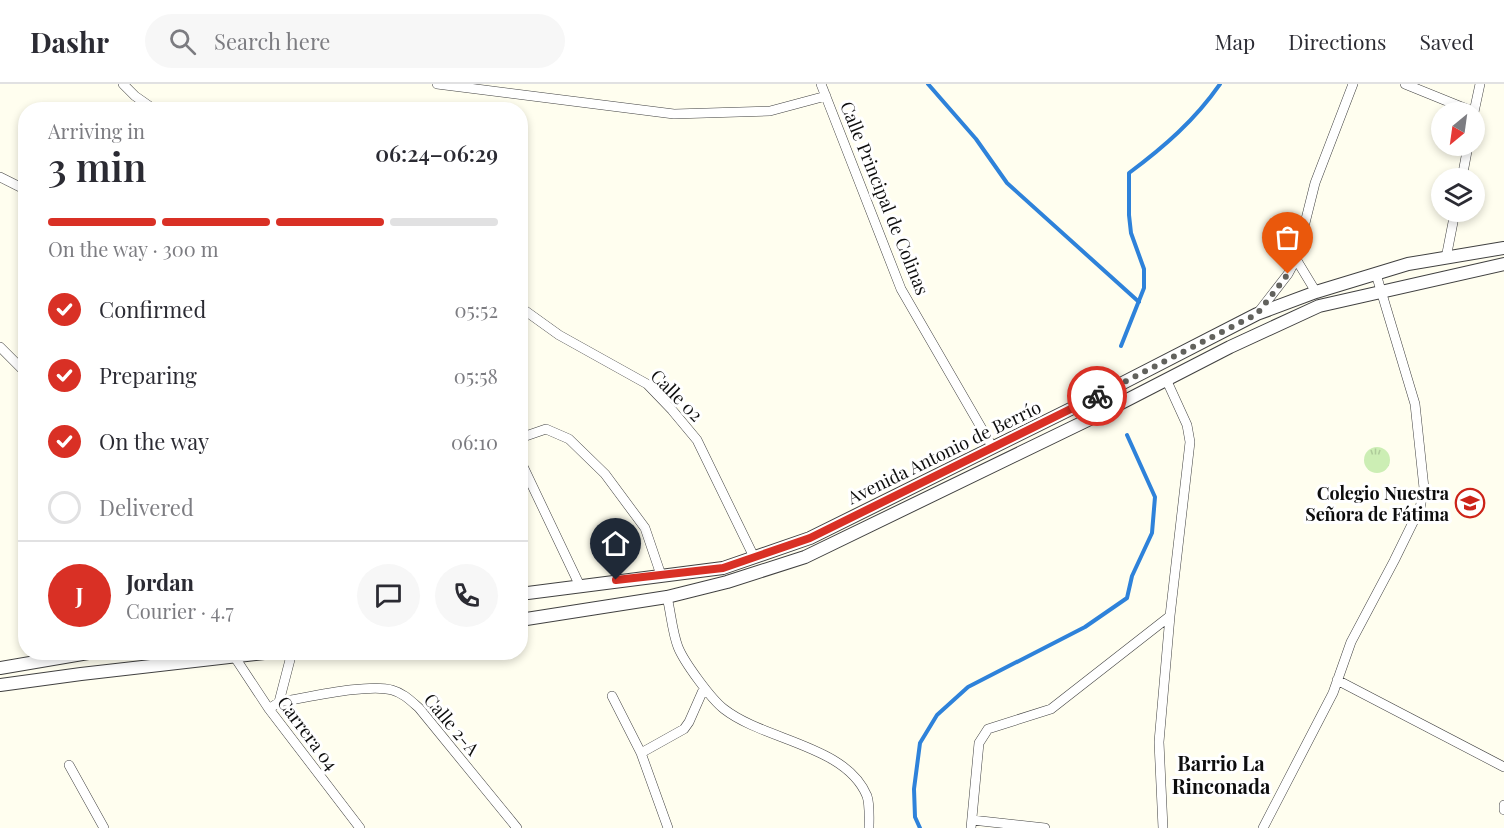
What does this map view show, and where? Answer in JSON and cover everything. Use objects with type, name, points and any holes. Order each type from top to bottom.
[{"type":"street","points":[[123,84],[144,102]]},
{"type":"street","points":[[437,84],[674,114],[770,111],[826,96]]},
{"type":"street","name":"Calle Principal de Colinas","points":[[821,84],[901,289],[993,448]]},
{"type":"street","points":[[1257,314],[1288,274],[1296,259],[1315,183],[1353,84]]},
{"type":"street","points":[[1405,84],[1449,102]]},
{"type":"street","points":[[1476,102],[1480,84]]},
{"type":"street","points":[[0,177],[18,186]]},
{"type":"street","points":[[1446,258],[1453,222]]},
{"type":"street","name":"Avenida Antonio de Berrío","points":[[528,593],[723,568],[810,538],[1257,314],[1316,292],[1408,264],[1504,248]]},
{"type":"street","points":[[1296,259],[1316,292]]},
{"type":"street","name":"Avenida Antonio de Berrío","points":[[528,619],[667,597],[727,582],[805,557],[1094,417],[1230,347],[1319,306],[1504,264]]},
{"type":"street","points":[[1263,828],[1333,693],[1351,642],[1394,561],[1419,508],[1424,488],[1415,404],[1376,274]]},
{"type":"street","name":"Calle 02","points":[[528,313],[559,335],[647,384],[672,410],[697,440],[754,557]]},
{"type":"street","points":[[0,347],[18,365]]},
{"type":"street","points":[[1163,828],[1159,742],[1170,616],[1190,442],[1187,425],[1166,380]]},
{"type":"street","points":[[528,435],[546,429],[569,439],[605,474],[645,528],[661,575]]},
{"type":"street","points":[[528,477],[580,586]]},
{"type":"street","points":[[667,597],[678,648],[704,688],[722,708],[744,723],[824,755],[850,772],[868,798],[869,828]]},
{"type":"street","points":[[1045,828],[971,824],[979,743],[984,732],[1051,709],[1170,616]]},
{"type":"street","points":[[0,668],[47,660]]},
{"type":"street","points":[[0,685],[202,660]]},
{"type":"street","name":"Carrera 04","points":[[237,660],[269,709],[360,828]]},
{"type":"street","points":[[279,702],[290,660]]},
{"type":"street","points":[[1338,680],[1504,767]]},
{"type":"street","name":"Calle 2-A","points":[[269,709],[279,702],[374,687],[404,694],[419,708],[517,828]]},
{"type":"street","points":[[641,753],[684,729],[704,688]]},
{"type":"street","points":[[612,696],[641,753],[668,828]]},
{"type":"street","points":[[69,765],[104,828]]},
{"type":"street","points":[[1504,805],[1504,810]]},
{"type":"green space","points":[[1377,447],[1386,451],[1390,460],[1386,469],[1377,473],[1368,469],[1364,460],[1368,451]]},
{"type":"waterway","points":[[928,84],[976,139],[1007,183],[1139,302]]},
{"type":"waterway","points":[[1121,346],[1144,288],[1144,269],[1131,233],[1129,173],[1178,132],[1220,84]]},
{"type":"waterway","points":[[920,828],[915,817],[914,789],[920,743],[937,715],[968,687],[1085,627],[1127,598],[1132,576],[1152,533],[1155,497],[1127,435]]},
{"type":"way so far","points":[[1097,396],[1257,314],[1288,274]]},
{"type":"place","name":"Colegio Nuestra Señora de Fátima","points":[[1470,503]]},
{"type":"district","name":"Barrio La Rinconada","points":[[1221,774]]},
{"type":"route","points":[[616,580],[723,568],[810,538],[1097,396]]}]
